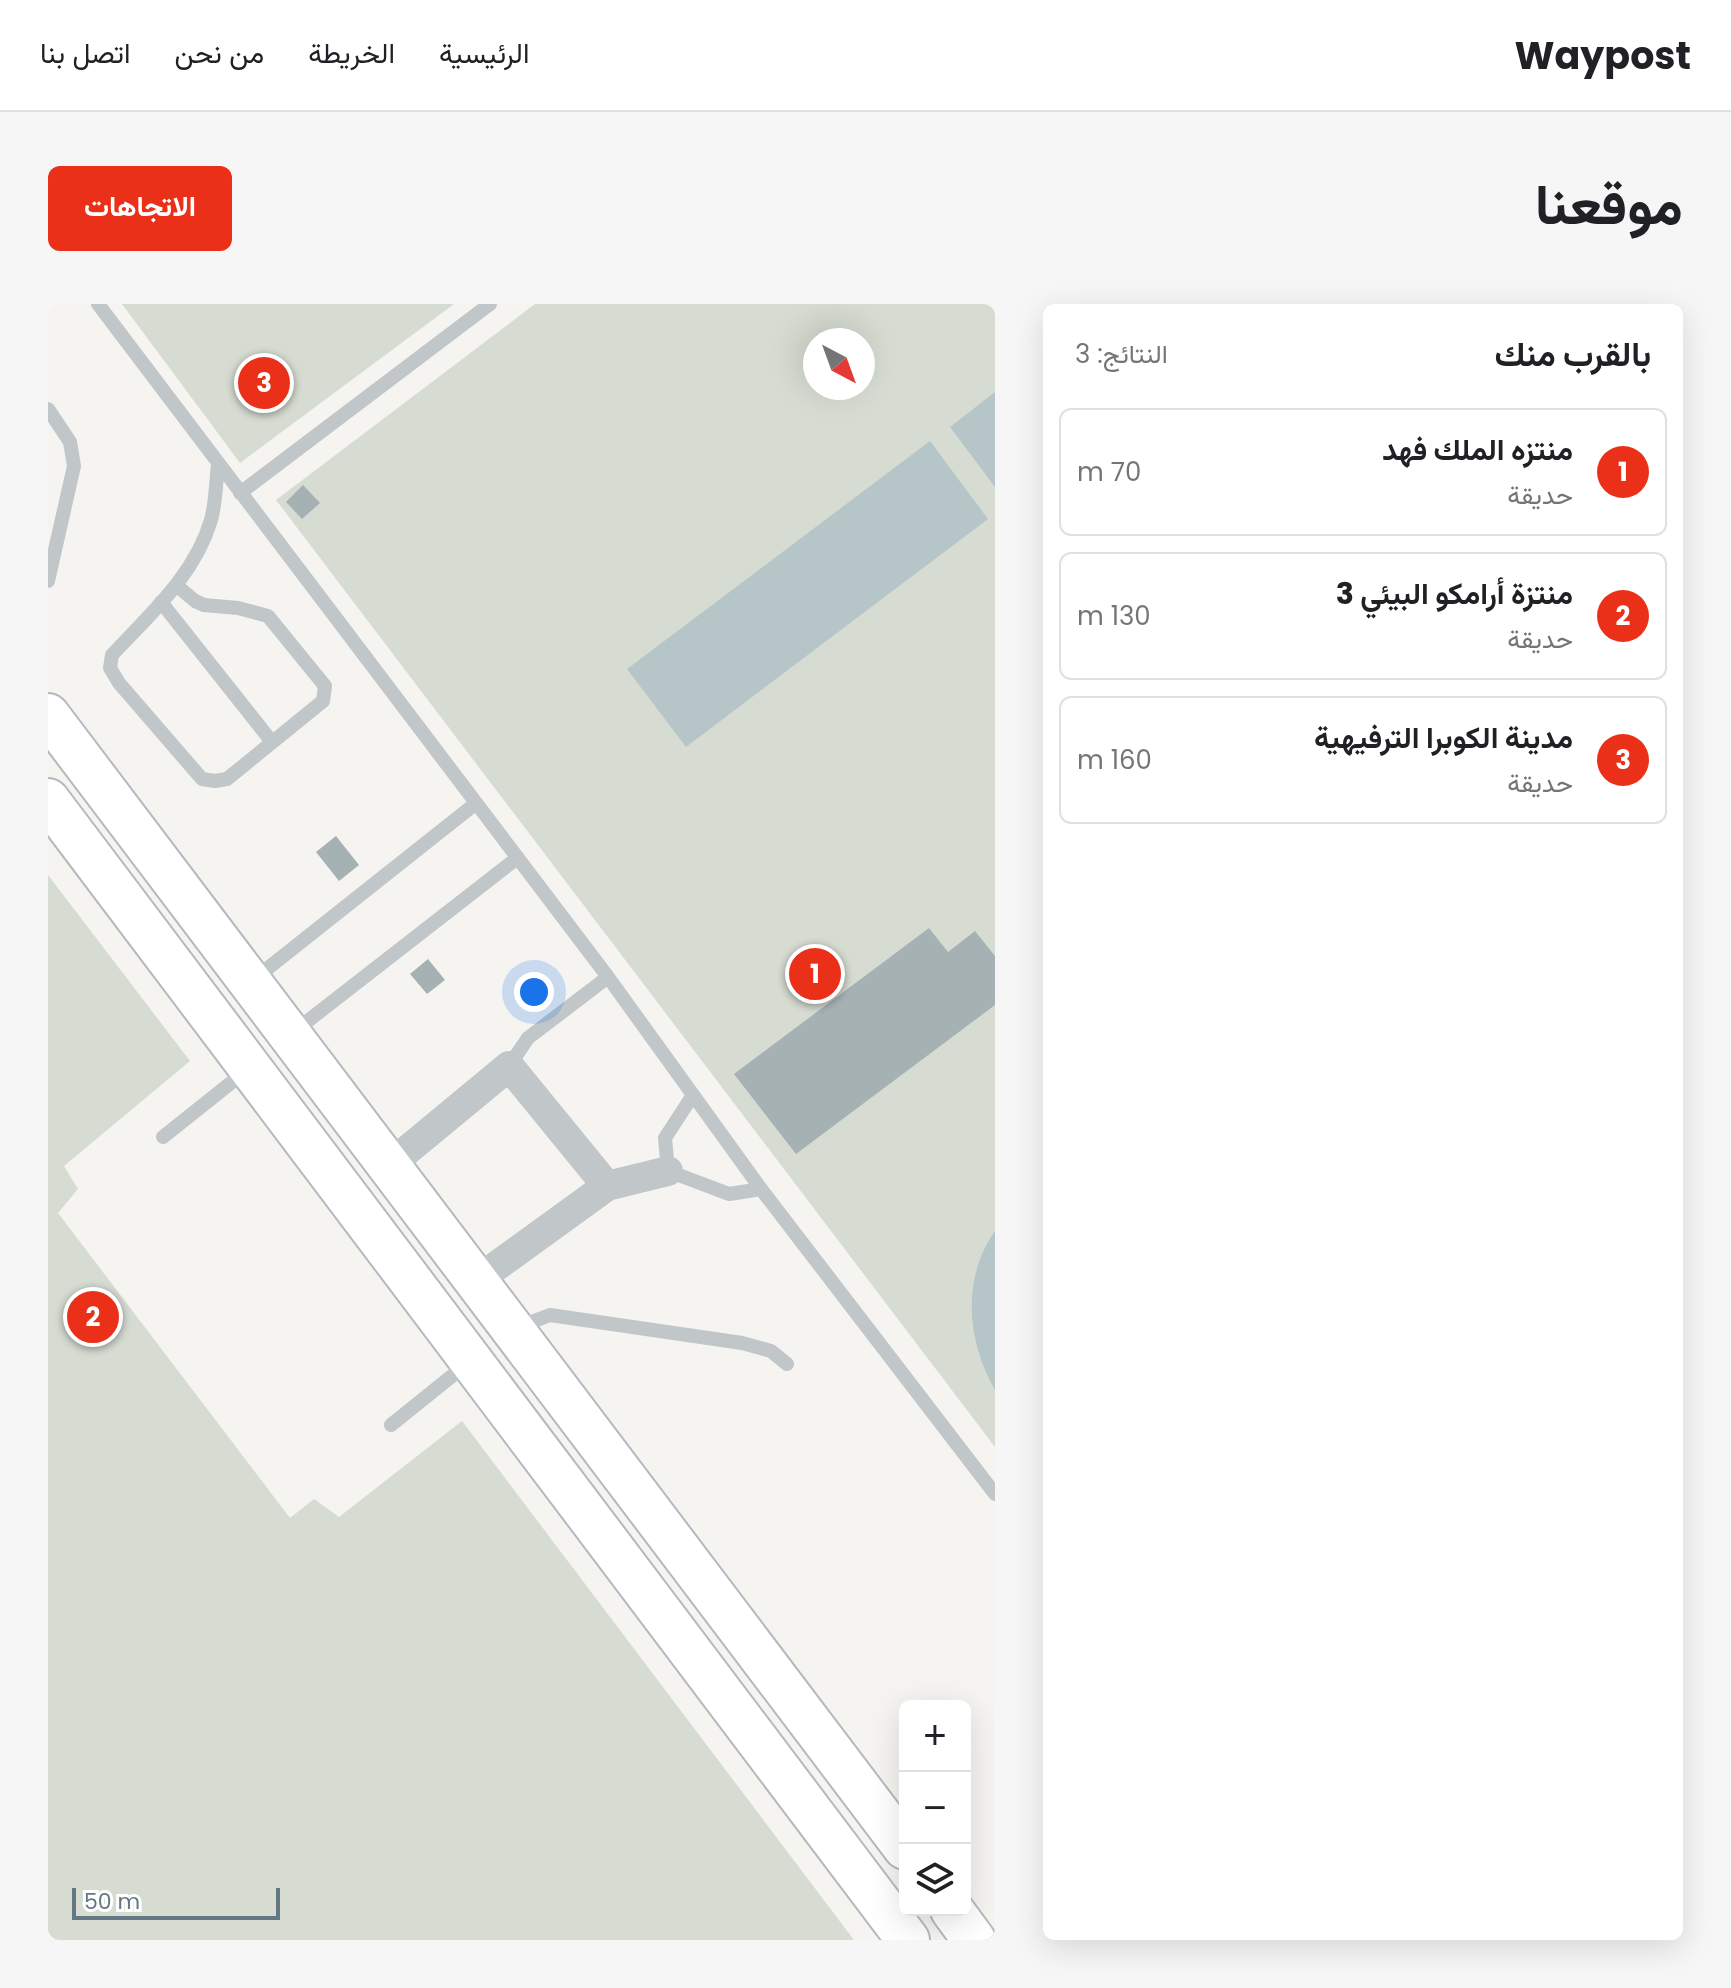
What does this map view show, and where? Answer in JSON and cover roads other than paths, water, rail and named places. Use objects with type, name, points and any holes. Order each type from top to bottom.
[{"type":"street","points":[[48,715],[902,1844]]},
{"type":"street","points":[[48,800],[908,1940]]},
{"type":"street","points":[[139,920],[178,888]]},
{"type":"street","points":[[387,1167],[509,1066],[607,1186]]},
{"type":"street","points":[[287,1115],[328,1084]]},
{"type":"street","points":[[476,1281],[607,1186],[668,1171]]},
{"type":"street","points":[[472,1360],[513,1328]]},
{"type":"street","points":[[956,1916],[974,1940]]},
{"type":"lane","points":[[98,304],[608,977],[761,1189],[995,1494]]},
{"type":"lane","points":[[240,493],[490,304]]},
{"type":"lane","points":[[48,409],[70,442],[74,466],[48,581]]},
{"type":"lane","points":[[176,585],[204,605],[238,608],[268,616],[325,686],[323,701],[227,779],[202,779],[119,683],[110,668],[112,655],[176,585],[202,545],[212,516],[218,464]]},
{"type":"lane","points":[[161,602],[272,742]]},
{"type":"lane","points":[[250,982],[475,804]]},
{"type":"lane","points":[[290,1035],[516,859]]},
{"type":"lane","points":[[509,1066],[528,1038],[608,977]]},
{"type":"lane","points":[[163,1137],[251,1067]]},
{"type":"lane","points":[[693,1095],[665,1138],[668,1171],[729,1194],[761,1189]]},
{"type":"lane","points":[[513,1328],[550,1315],[742,1343],[771,1351],[787,1364]]},
{"type":"lane","points":[[391,1425],[472,1360]]},
{"type":"place","name":"مدينة الكوبرا الترفيهية","points":[[264,383]]},
{"type":"place","name":"منتزه الملك فهد","points":[[815,974]]},
{"type":"place","name":"منتزة أرامكو البيئي 3","points":[[93,1317]]}]
